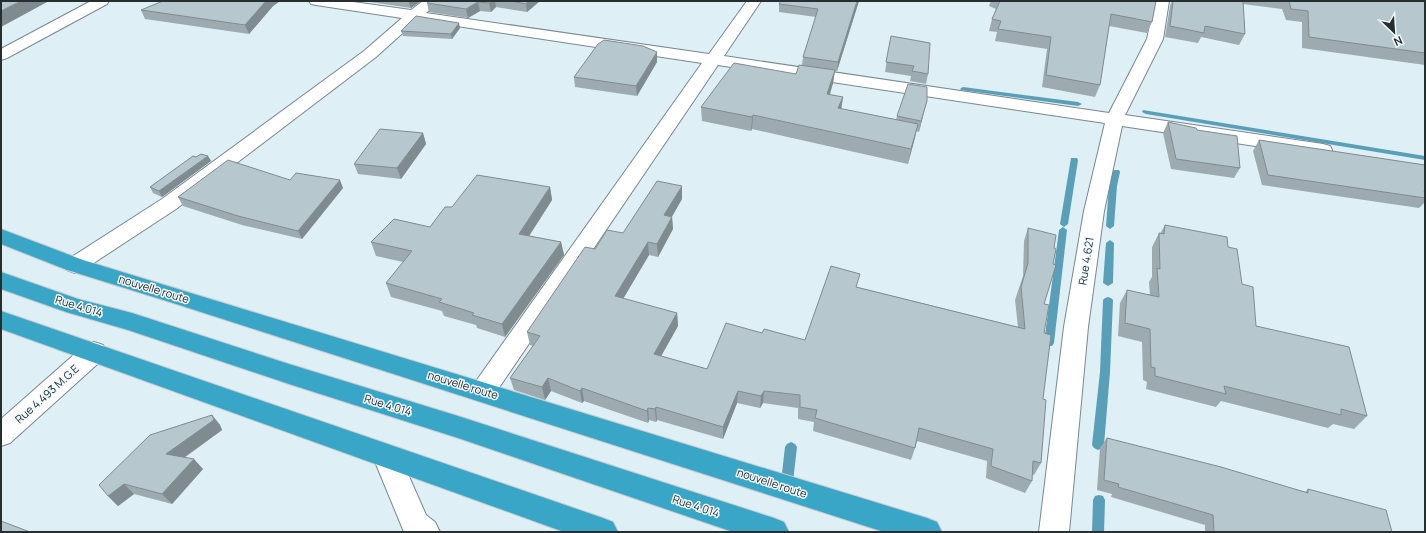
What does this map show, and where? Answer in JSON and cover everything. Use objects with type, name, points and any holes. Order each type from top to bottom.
[{"type":"highway","name":"nouvelle route","points":[[1,236],[75,265],[483,391],[927,532]]},
{"type":"highway","name":"Rue 4.014","points":[[1,280],[74,306],[132,322],[289,374],[458,427],[774,532]]},
{"type":"highway","points":[[1,320],[603,532]]},
{"type":"street","points":[[1,55],[102,1]]},
{"type":"street","points":[[316,1],[1115,118],[1340,153]]},
{"type":"street","points":[[75,265],[169,204],[370,54],[432,1]]},
{"type":"street","points":[[483,391],[754,1]]},
{"type":"street","name":"Rue 4.621","points":[[1054,532],[1076,327],[1094,211],[1115,118],[1155,39],[1162,1]]},
{"type":"street","name":"Rue 4.493 M.G.E","points":[[1,435],[94,352]]},
{"type":"street","points":[[387,457],[416,525],[425,532]]},
{"type":"building","points":[[1,1],[21,1],[1,11]]},
{"type":"building","points":[[163,1],[266,1],[245,25],[141,10]]},
{"type":"building","points":[[429,1],[492,1],[489,3],[478,2],[466,9],[427,3]]},
{"type":"building","points":[[511,1],[528,1],[526,4]]},
{"type":"building","points":[[781,1],[857,1],[838,62],[803,57],[818,9],[779,4]]},
{"type":"building","points":[[1000,1],[1156,1],[1152,22],[1111,14],[1100,85],[1046,75],[1051,37],[998,29],[1001,21],[992,19]]},
{"type":"building","points":[[1173,1],[1243,1],[1245,34],[1205,26],[1204,33],[1170,26]]},
{"type":"building","points":[[1289,1],[1425,1],[1425,53],[1309,37],[1308,11],[1291,9]]},
{"type":"building","points":[[416,16],[459,23],[451,34],[401,31]]},
{"type":"building","points":[[891,36],[930,43],[928,74],[912,71],[914,66],[886,62]]},
{"type":"building","points":[[604,40],[643,46],[657,52],[636,86],[574,77],[598,44]]},
{"type":"building","points":[[734,63],[796,74],[799,65],[835,70],[827,94],[843,97],[838,108],[918,124],[911,149],[753,115],[752,117],[701,107]]},
{"type":"building","points":[[908,84],[927,87],[927,101],[921,121],[897,116]]},
{"type":"building","points":[[1168,122],[1196,128],[1197,130],[1237,136],[1240,168],[1176,159]]},
{"type":"building","points":[[380,129],[423,133],[397,168],[354,164]]},
{"type":"building","points":[[1259,140],[1425,165],[1425,198],[1268,175]]},
{"type":"building","points":[[201,154],[208,156],[159,191],[150,187],[193,156],[196,157]]},
{"type":"building","points":[[228,160],[290,180],[296,173],[340,180],[298,231],[238,216],[178,197]]},
{"type":"building","points":[[477,175],[550,187],[519,234],[561,242],[502,324],[472,315],[474,313],[439,302],[442,299],[386,283],[412,251],[371,242],[394,219],[430,227],[445,207],[452,207]]},
{"type":"building","points":[[657,181],[682,186],[664,215],[672,217],[657,244],[648,242],[615,296],[677,313],[654,354],[707,369],[726,323],[762,333],[764,329],[805,340],[831,266],[860,274],[856,287],[1025,329],[1021,287],[1028,263],[1028,228],[1056,235],[1054,248],[1056,249],[1053,264],[1056,265],[1044,304],[1049,305],[1044,333],[1051,335],[1043,399],[1046,400],[1041,463],[1033,461],[1032,481],[991,466],[993,449],[919,428],[915,448],[815,418],[817,410],[800,407],[800,395],[764,391],[761,396],[738,391],[723,427],[656,407],[655,409],[648,408],[647,411],[582,388],[580,391],[548,378],[542,387],[510,378],[540,336],[527,332],[585,247],[595,249],[607,230],[623,233]]},
{"type":"building","points":[[1165,225],[1227,237],[1228,247],[1237,249],[1242,284],[1253,287],[1256,326],[1349,347],[1367,416],[1341,409],[1341,415],[1224,386],[1226,394],[1155,376],[1155,368],[1151,367],[1150,329],[1125,323],[1127,290],[1159,297],[1157,268],[1160,269],[1159,233],[1164,234]]},
{"type":"building","points":[[212,415],[214,420],[166,454],[194,459],[162,494],[124,484],[108,496],[99,485],[150,435]]},
{"type":"building","points":[[1107,438],[1221,467],[1308,493],[1308,489],[1386,510],[1392,532],[1214,532],[1213,515],[1118,487],[1119,484],[1104,480]]},
{"type":"building","points":[[1,521],[30,532],[1,532]]},
{"type":"waterway","points":[[963,89],[1078,104]]},
{"type":"waterway","points":[[1146,112],[1425,158]]},
{"type":"waterway","points":[[1064,224],[1074,160]]},
{"type":"waterway","points":[[1110,226],[1113,186],[1116,172]]},
{"type":"waterway","points":[[1049,343],[1063,230]]},
{"type":"waterway","points":[[1108,283],[1110,243]]},
{"type":"waterway","points":[[1098,445],[1105,372],[1108,300]]},
{"type":"waterway","points":[[787,482],[791,447]]},
{"type":"waterway","points":[[1098,532],[1099,500]]}]
